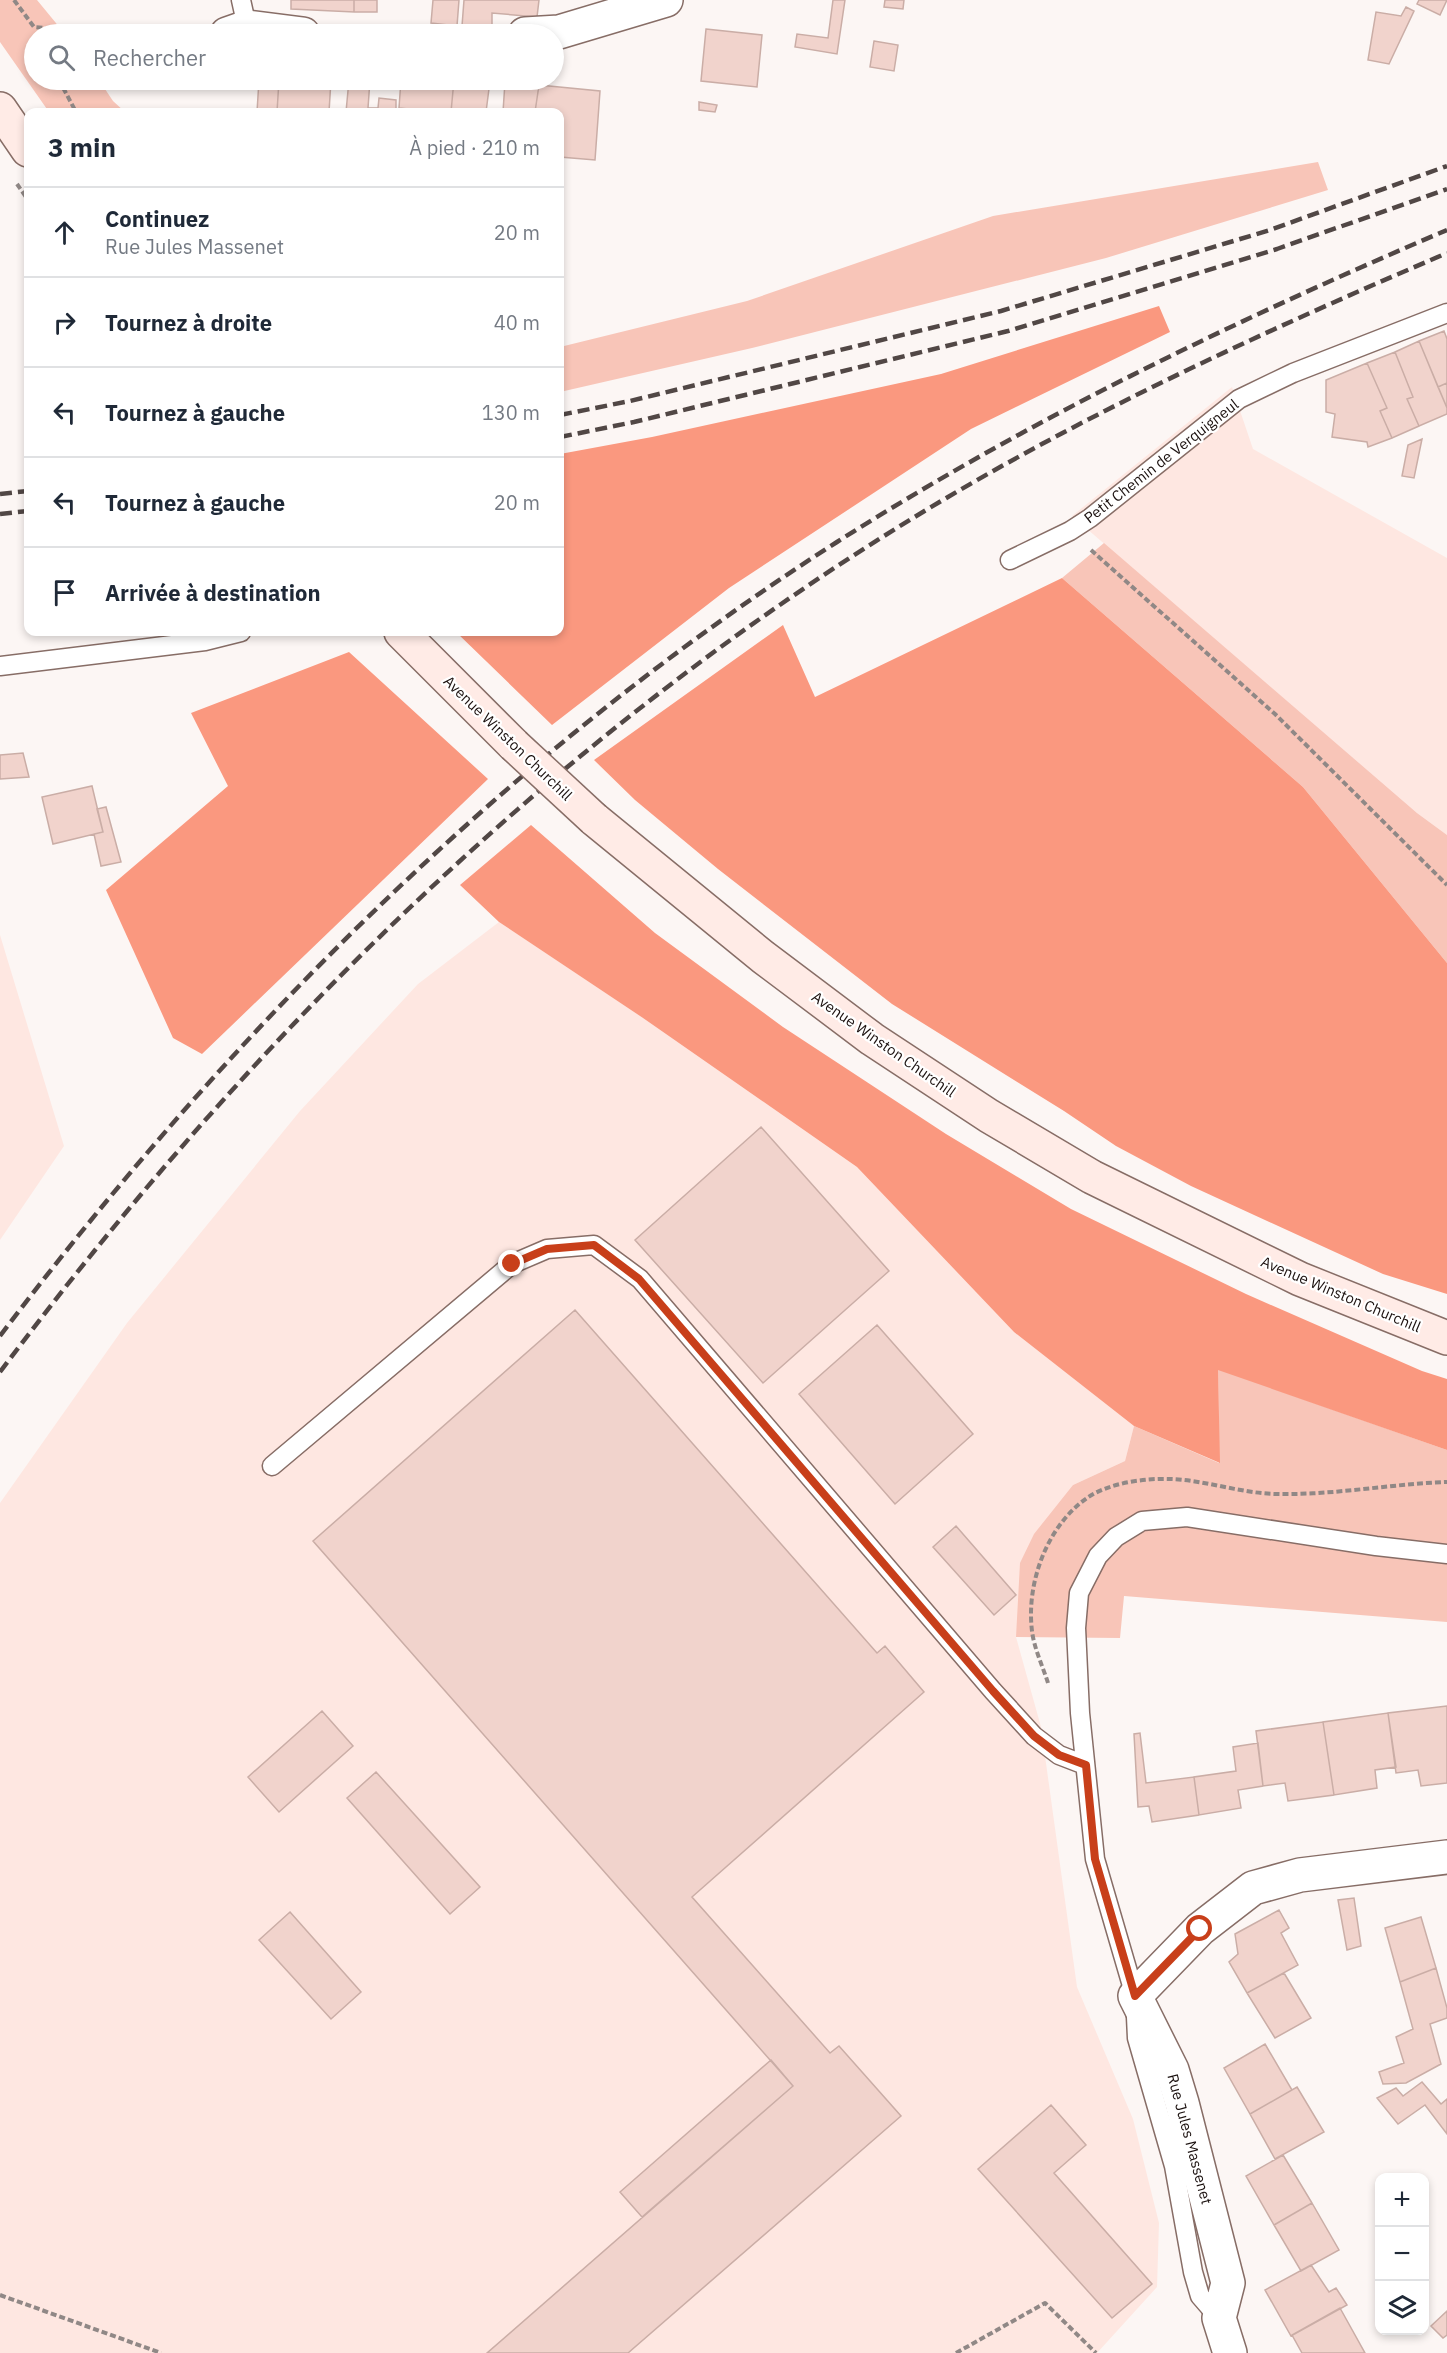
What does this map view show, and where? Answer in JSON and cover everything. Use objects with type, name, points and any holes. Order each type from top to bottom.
[{"type":"main road","points":[[0,109],[24,144]]},
{"type":"main road","name":"Avenue Winston Churchill","points":[[405,636],[514,745],[594,819],[772,964],[872,1039],[989,1116],[1092,1177],[1300,1279],[1447,1338]]},
{"type":"street","points":[[564,31],[666,0]]},
{"type":"street","points":[[239,21],[254,24]]},
{"type":"street","points":[[1135,1996],[1200,1929],[1253,1888],[1300,1875],[1447,1857]]},
{"type":"street","name":"Rue Jules Massenet","points":[[1135,1996],[1172,2070],[1182,2103],[1228,2283],[1219,2318]]},
{"type":"street","points":[[1219,2318],[1230,2353]]},
{"type":"lane","name":"Petit Chemin de Verquigneul","points":[[1010,560],[1070,531],[1090,518],[1239,399],[1293,373],[1447,313]]},
{"type":"lane","points":[[0,666],[205,641],[225,636]]},
{"type":"lane","points":[[272,1466],[512,1264],[547,1249],[594,1245],[639,1279],[1034,1736],[1059,1755],[1086,1765]]},
{"type":"lane","points":[[1135,1996],[1095,1859],[1080,1713],[1076,1628],[1079,1593],[1098,1556],[1116,1537],[1142,1521],[1187,1517],[1376,1546],[1447,1554]]},
{"type":"lane","points":[[1216,2353],[1219,2318]]},
{"type":"path","points":[[14,0],[32,24]]},
{"type":"path","points":[[64,90],[74,108]]},
{"type":"path","points":[[1070,531],[1275,714],[1447,885]]},
{"type":"path","points":[[1050,1689],[1032,1632],[1032,1586],[1053,1533],[1087,1497],[1127,1481],[1171,1479],[1276,1494],[1334,1493],[1407,1484],[1447,1482]]},
{"type":"path","points":[[0,2295],[161,2353]]},
{"type":"path","points":[[956,2353],[1045,2303],[1096,2353]]},
{"type":"shaded area","points":[[0,0],[37,0],[57,24],[24,24],[24,76],[0,42]]},
{"type":"shaded area","points":[[34,90],[106,90],[121,108],[46,108]]},
{"type":"shaded area","points":[[1318,162],[1328,190],[1106,258],[752,348],[564,391],[564,346],[747,301],[993,216]]},
{"type":"shaded area","points":[[1159,306],[1170,332],[971,429],[729,588],[552,725],[460,636],[564,636],[564,453],[652,437],[941,374]]},
{"type":"shaded area","points":[[1232,387],[1253,449],[1447,558],[1447,835],[1417,813],[1072,516]]},
{"type":"shaded area","points":[[1104,543],[1417,813],[1447,835],[1447,963],[1303,787],[1062,578]]},
{"type":"shaded area","points":[[1062,578],[1303,787],[1447,963],[1447,1294],[1383,1274],[1191,1186],[1116,1146],[892,1004],[718,869],[635,800],[594,760],[783,625],[815,697]]},
{"type":"shaded area","points":[[349,652],[488,779],[202,1054],[173,1038],[106,890],[228,786],[191,713]]},
{"type":"shaded area","points":[[531,825],[655,933],[783,1027],[946,1134],[1071,1209],[1246,1294],[1422,1371],[1447,1379],[1447,1450],[1218,1370],[1220,1463],[1134,1426],[1014,1332],[857,1167],[643,1018],[499,922],[460,885]]},
{"type":"shaded area","points":[[499,922],[643,1018],[857,1167],[1014,1332],[1134,1426],[1125,1461],[1073,1485],[1016,1637],[1041,1727],[1077,1987],[1133,2119],[1159,2223],[1157,2287],[1097,2353],[0,2353],[0,1503],[127,1323],[300,1111],[418,984]]},
{"type":"shaded area","points":[[0,935],[64,1146],[0,1240]]},
{"type":"shaded area","points":[[1218,1369],[1447,1450],[1447,1622],[1124,1596],[1120,1638],[1016,1637],[1020,1563],[1034,1534],[1073,1485],[1125,1461],[1134,1426],[1219,1463]]},
{"type":"building","points":[[291,0],[354,0],[354,12],[291,9]]},
{"type":"building","points":[[354,0],[377,0],[377,12],[354,12]]},
{"type":"building","points":[[433,0],[459,0],[457,24],[431,23]]},
{"type":"building","points":[[464,0],[539,0],[537,17],[492,13],[492,24],[462,24]]},
{"type":"building","points":[[833,0],[845,0],[837,54],[795,47],[797,34],[828,38]]},
{"type":"building","points":[[885,0],[904,0],[903,9],[884,7]]},
{"type":"building","points":[[1419,0],[1447,0],[1440,15],[1417,4]]},
{"type":"building","points":[[1406,7],[1414,11],[1389,64],[1368,60],[1376,12],[1401,16]]},
{"type":"building","points":[[706,29],[762,35],[757,87],[701,81]]},
{"type":"building","points":[[874,41],[898,45],[894,71],[870,67]]},
{"type":"building","points":[[564,87],[600,91],[595,160],[564,157],[564,108],[536,108],[538,90],[564,90]]},
{"type":"building","points":[[258,90],[278,90],[277,108],[257,108]]},
{"type":"building","points":[[278,90],[330,90],[329,108],[277,108]]},
{"type":"building","points":[[348,90],[369,90],[368,108],[346,108]]},
{"type":"building","points":[[400,90],[453,90],[451,108],[399,108]]},
{"type":"building","points":[[453,90],[489,90],[487,108],[451,108]]},
{"type":"building","points":[[504,90],[538,90],[536,108],[503,108]]},
{"type":"building","points":[[379,98],[396,100],[396,108],[378,108]]},
{"type":"building","points":[[699,102],[717,105],[715,112],[699,110]]},
{"type":"building","points":[[1444,331],[1447,339],[1447,383],[1438,387],[1419,341]]},
{"type":"building","points":[[1419,341],[1447,408],[1447,414],[1419,426],[1407,399],[1413,397],[1395,352]]},
{"type":"building","points":[[1395,352],[1413,397],[1407,399],[1419,426],[1392,438],[1380,411],[1387,408],[1367,363]]},
{"type":"building","points":[[1367,363],[1387,408],[1380,411],[1392,438],[1368,447],[1367,442],[1332,437],[1335,414],[1326,412],[1326,380]]},
{"type":"building","points":[[1447,383],[1447,408],[1438,387]]},
{"type":"building","points":[[1422,439],[1414,478],[1402,476],[1408,445]]},
{"type":"building","points":[[23,753],[29,777],[0,779],[0,755]]},
{"type":"building","points":[[92,786],[103,832],[53,844],[42,797]]},
{"type":"building","points":[[106,807],[121,862],[101,866],[94,834],[103,832],[97,809]]},
{"type":"building","points":[[761,1127],[889,1271],[763,1383],[635,1240]]},
{"type":"building","points":[[575,1310],[877,1653],[885,1646],[924,1692],[692,1897],[830,2053],[839,2046],[901,2116],[628,2353],[487,2353],[793,2086],[313,1541]]},
{"type":"building","points":[[877,1325],[973,1434],[895,1504],[799,1394]]},
{"type":"building","points":[[956,1526],[1016,1595],[994,1615],[933,1547]]},
{"type":"building","points":[[1447,1706],[1447,1783],[1421,1786],[1418,1770],[1396,1773],[1388,1713]]},
{"type":"building","points":[[322,1711],[353,1746],[279,1812],[248,1777]]},
{"type":"building","points":[[1388,1713],[1396,1767],[1375,1770],[1377,1788],[1334,1795],[1323,1722]]},
{"type":"building","points":[[1323,1722],[1334,1795],[1288,1801],[1285,1783],[1263,1786],[1256,1731]]},
{"type":"building","points":[[1140,1733],[1146,1783],[1194,1777],[1199,1815],[1152,1822],[1149,1806],[1138,1807],[1134,1734]]},
{"type":"building","points":[[1258,1743],[1263,1786],[1238,1790],[1241,1808],[1199,1815],[1194,1777],[1236,1771],[1233,1747]]},
{"type":"building","points":[[376,1772],[480,1887],[450,1914],[347,1798]]},
{"type":"building","points":[[1354,1898],[1361,1946],[1347,1950],[1338,1900]]},
{"type":"building","points":[[1279,1910],[1289,1928],[1281,1933],[1298,1965],[1247,1993],[1229,1962],[1238,1954],[1235,1934]]},
{"type":"building","points":[[290,1912],[361,1992],[331,2019],[259,1940]]},
{"type":"building","points":[[1421,1917],[1436,1968],[1400,1982],[1385,1928]]},
{"type":"building","points":[[1436,1968],[1447,2008],[1447,2018],[1430,2024],[1441,2064],[1406,2083],[1383,2084],[1379,2072],[1404,2063],[1396,2037],[1413,2029],[1400,1982]]},
{"type":"building","points":[[1284,1973],[1311,2018],[1275,2038],[1247,1993]]},
{"type":"building","points":[[1265,2044],[1292,2090],[1250,2114],[1224,2068]]},
{"type":"building","points":[[771,2060],[793,2086],[642,2217],[620,2192]]},
{"type":"building","points":[[1422,2082],[1441,2104],[1447,2099],[1447,2134],[1425,2105],[1398,2124],[1377,2098],[1396,2088],[1403,2096]]},
{"type":"building","points":[[1297,2087],[1324,2132],[1275,2159],[1250,2114]]},
{"type":"building","points":[[1051,2105],[1086,2145],[1054,2173],[1152,2284],[1112,2318],[978,2169]]},
{"type":"building","points":[[1283,2155],[1312,2203],[1274,2225],[1246,2176]]},
{"type":"building","points":[[1312,2203],[1339,2250],[1301,2271],[1274,2225]]},
{"type":"building","points":[[1311,2265],[1329,2292],[1336,2288],[1347,2305],[1291,2336],[1265,2290]]},
{"type":"building","points":[[1340,2308],[1365,2353],[1302,2353],[1292,2335]]},
{"type":"building","points":[[1447,2311],[1447,2335],[1443,2338],[1431,2326]]},
{"type":"railway","points":[[564,414],[630,401],[1001,311],[1270,230],[1447,166]]},
{"type":"railway","points":[[564,436],[634,422],[1008,331],[1277,249],[1447,189]]},
{"type":"railway","points":[[0,1336],[89,1222],[183,1112],[281,1005],[384,902],[491,804],[602,711],[717,623],[837,542],[910,497],[1059,413],[1290,299],[1447,230]]},
{"type":"railway","points":[[0,1372],[97,1248],[198,1128],[305,1012],[416,901],[533,796],[654,697],[781,604],[913,518],[977,480],[1176,376],[1447,253]]},
{"type":"railway","points":[[0,494],[24,491]]},
{"type":"railway","points":[[0,514],[24,511]]},
{"type":"route","points":[[512,1264],[547,1249],[594,1245],[639,1279],[1034,1736],[1059,1755],[1086,1765],[1095,1859],[1135,1996],[1200,1929]]}]
